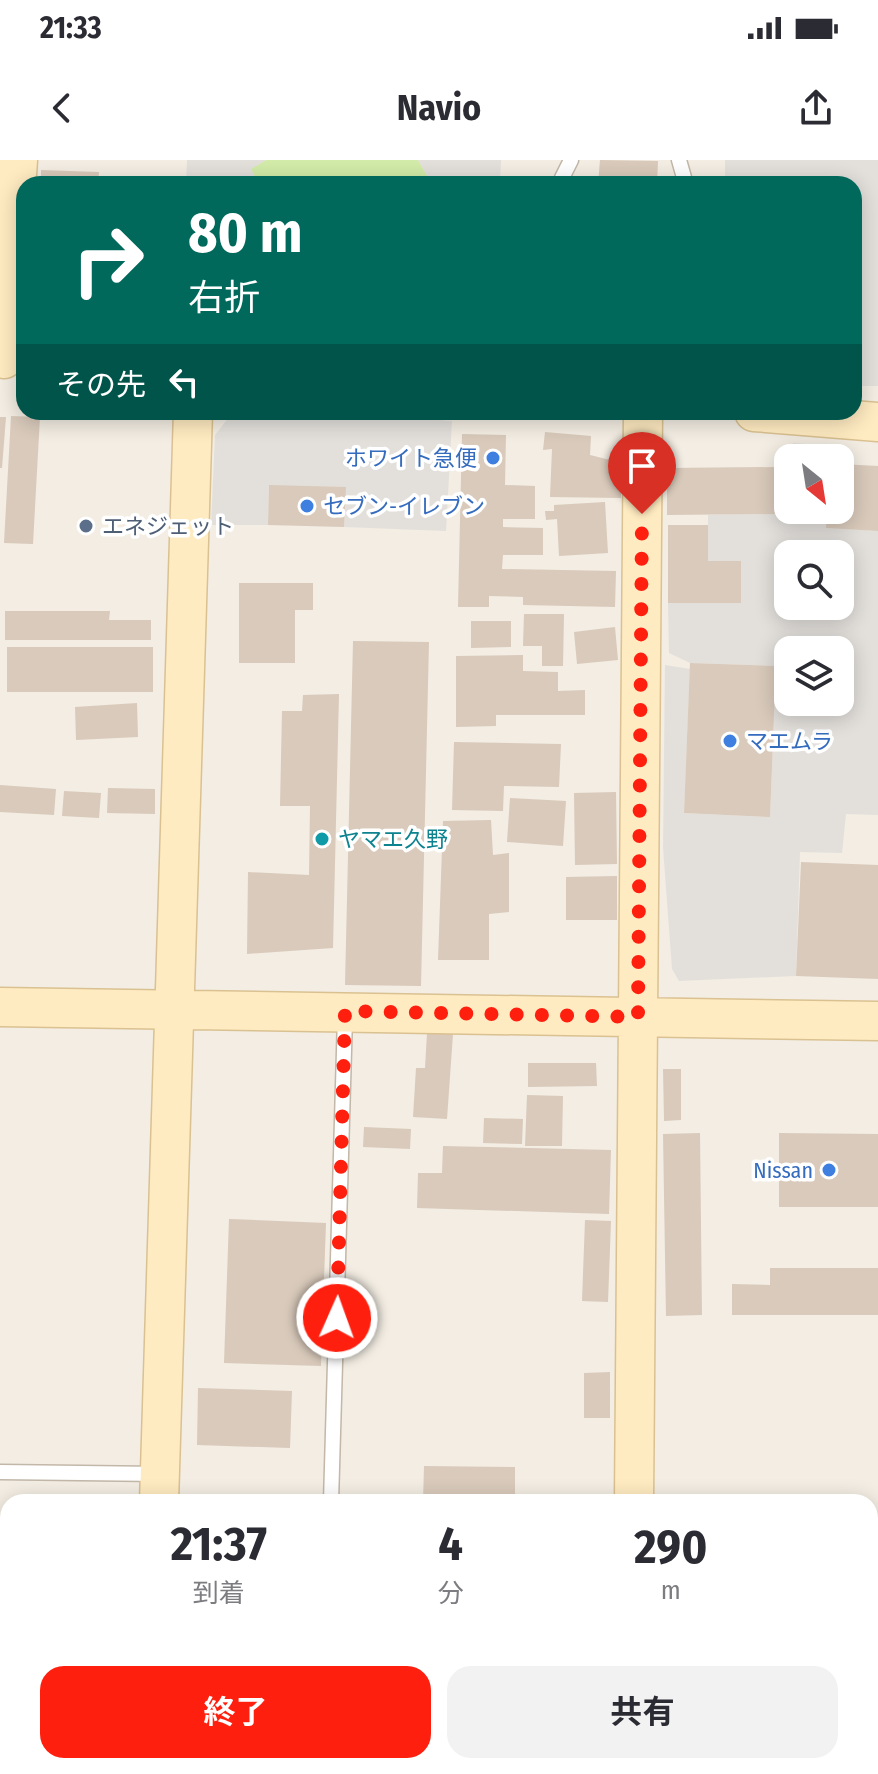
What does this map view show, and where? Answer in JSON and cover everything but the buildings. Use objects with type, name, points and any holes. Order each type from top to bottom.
[{"type":"street","points":[[9,359],[16,204]]},
{"type":"street","points":[[160,1488],[193,420]]},
{"type":"street","points":[[634,1494],[643,420]]},
{"type":"street","points":[[853,420],[878,422]]},
{"type":"street","points":[[0,1007],[878,1021]]},
{"type":"lane","points":[[331,1494],[345,1011]]},
{"type":"lane","points":[[0,1472],[160,1488]]},
{"type":"green space","points":[[266,160],[418,160],[427,176],[254,176],[250,169]]},
{"type":"shaded area","points":[[187,160],[266,160],[251,169],[255,176],[186,176]]},
{"type":"shaded area","points":[[418,160],[501,160],[500,176],[427,176]]},
{"type":"shaded area","points":[[725,160],[878,160],[878,386],[862,386],[862,176],[725,176]]},
{"type":"shaded area","points":[[227,420],[452,421],[446,531],[344,527],[345,488],[269,486],[268,525],[211,525],[215,435]]},
{"type":"shaded area","points":[[774,513],[774,524],[827,524],[827,528],[878,531],[878,815],[846,814],[842,853],[800,852],[796,976],[679,981],[672,969],[663,848],[665,665],[690,669],[684,813],[770,817],[774,716],[854,716],[854,636],[774,636],[774,666],[690,663],[669,653],[668,603],[741,603],[741,561],[708,561],[708,515]]},
{"type":"place","name":"ホワイト急便","points":[[493,458]]},
{"type":"place","name":"セブン-イレブン","points":[[307,506]]},
{"type":"place","name":"エネジェット","points":[[86,526]]},
{"type":"place","name":"マエムラ","points":[[730,741]]},
{"type":"place","name":"ヤマエ久野","points":[[322,839]]},
{"type":"place","name":"Nissan","points":[[829,1170]]},
{"type":"route","points":[[337,1318],[345,1011],[638,1017],[642,514]]}]
